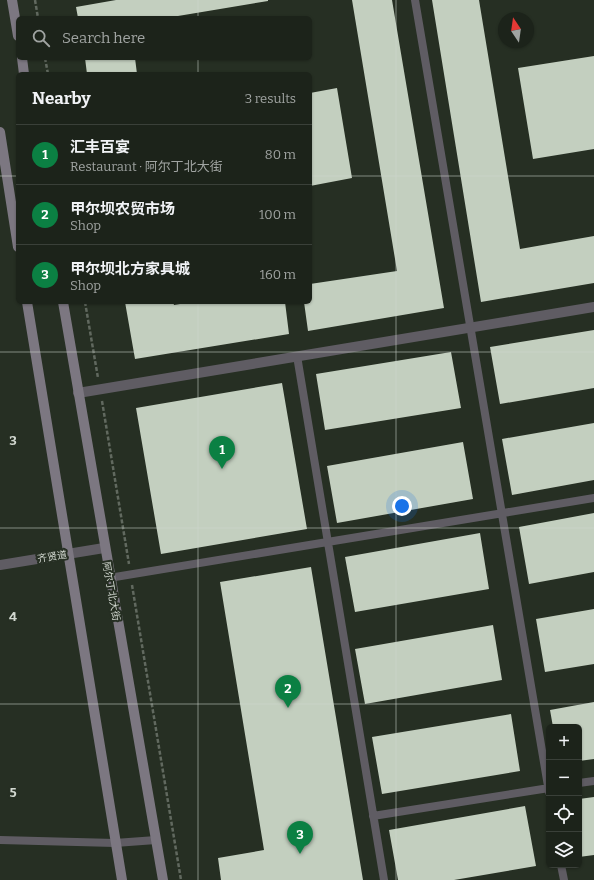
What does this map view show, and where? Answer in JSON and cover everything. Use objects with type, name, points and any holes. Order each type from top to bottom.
[{"type":"main road","points":[[12,0],[16,24]]},
{"type":"main road","points":[[22,60],[24,72]]},
{"type":"main road","points":[[0,132],[16,233]]},
{"type":"main road","points":[[27,304],[122,880]]},
{"type":"main road","name":"阿尔丁北大街","points":[[63,304],[109,578],[162,880]]},
{"type":"street","points":[[78,393],[594,307]]},
{"type":"street","name":"齐贤道","points":[[0,565],[104,548]]},
{"type":"lane","points":[[415,0],[546,771]]},
{"type":"lane","points":[[297,356],[384,880]]},
{"type":"lane","points":[[109,578],[594,498]]},
{"type":"lane","points":[[582,782],[594,780]]},
{"type":"lane","points":[[373,816],[546,789]]},
{"type":"lane","points":[[0,840],[115,843],[156,840]]},
{"type":"lane","points":[[562,868],[564,880]]},
{"type":"path","points":[[35,0],[38,16]]},
{"type":"path","points":[[45,60],[48,72]]},
{"type":"path","points":[[85,304],[181,880]]},
{"type":"building","points":[[116,0],[268,0],[178,16],[78,16],[76,7]]},
{"type":"building","points":[[352,0],[392,0],[444,308],[308,331],[304,304],[312,304],[312,284],[397,271]]},
{"type":"building","points":[[432,0],[479,0],[520,249],[594,236],[594,283],[481,302]]},
{"type":"building","points":[[594,56],[594,149],[533,159],[518,68]]},
{"type":"building","points":[[85,60],[135,60],[137,72],[87,72]]},
{"type":"building","points":[[337,88],[352,178],[312,186],[312,93]]},
{"type":"building","points":[[125,304],[285,304],[289,334],[135,359]]},
{"type":"building","points":[[594,330],[594,388],[500,404],[490,347]]},
{"type":"building","points":[[451,352],[461,408],[325,430],[316,374]]},
{"type":"building","points":[[282,383],[307,529],[161,554],[136,408]]},
{"type":"building","points":[[594,423],[594,480],[512,495],[502,439]]},
{"type":"building","points":[[463,442],[473,499],[337,523],[327,466]]},
{"type":"building","points":[[594,513],[594,572],[529,584],[519,527]]},
{"type":"building","points":[[480,533],[489,589],[355,612],[345,557]]},
{"type":"building","points":[[311,567],[363,880],[221,880],[218,858],[264,850],[220,582]]},
{"type":"building","points":[[594,609],[594,664],[545,672],[536,619]]},
{"type":"building","points":[[493,625],[502,680],[365,704],[355,649]]},
{"type":"building","points":[[594,702],[594,759],[582,761],[582,724],[552,724],[550,710]]},
{"type":"building","points":[[511,714],[520,771],[382,794],[372,737]]},
{"type":"building","points":[[594,797],[594,855],[582,857],[582,832],[582,799]]},
{"type":"building","points":[[525,806],[536,866],[454,880],[398,880],[389,830]]},
{"type":"place","name":"汇丰百宴","points":[[222,469]]},
{"type":"place","name":"甲尔坝农贸市场","points":[[288,708]]},
{"type":"place","name":"甲尔坝北方家具城","points":[[300,854]]}]
